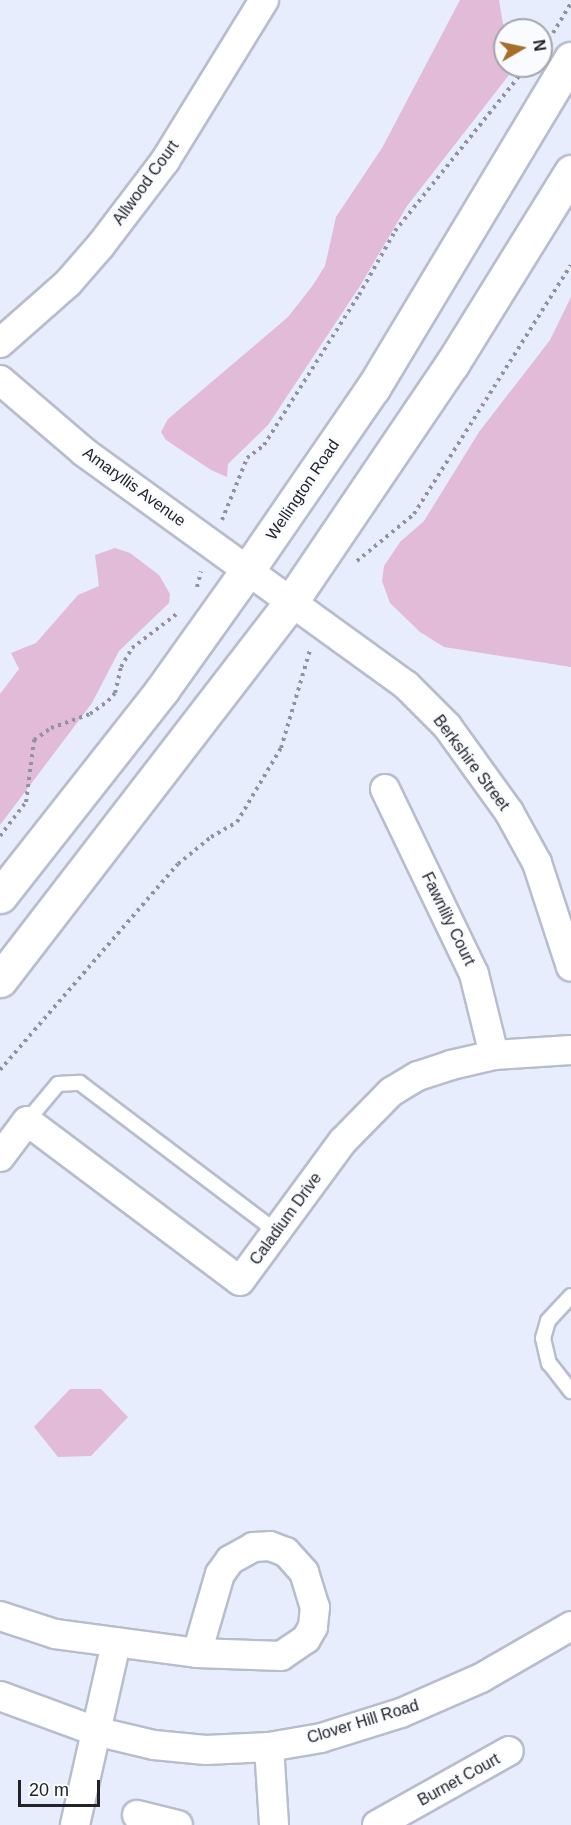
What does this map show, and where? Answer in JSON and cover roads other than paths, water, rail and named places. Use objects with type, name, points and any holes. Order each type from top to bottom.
[{"type":"main road","name":"Wellington Road","points":[[0,896],[162,690],[270,588],[373,388],[559,50]]},
{"type":"main road","name":"Wellington Road","points":[[0,980],[270,588],[452,364],[571,172]]},
{"type":"street","name":"Allwood Court","points":[[0,343],[68,283],[101,245],[165,161],[264,0]]},
{"type":"street","name":"Amaryllis Avenue","points":[[0,380],[84,452],[211,542],[270,588]]},
{"type":"street","name":"Berkshire Street","points":[[270,588],[406,685],[447,726],[509,812],[537,863],[571,967]]},
{"type":"street","name":"Fawnlily Court","points":[[385,789],[474,974],[494,1055]]},
{"type":"street","name":"Caladium Drive","points":[[27,1121],[240,1281],[343,1141],[391,1092],[418,1076],[494,1055],[571,1050]]},
{"type":"street","points":[[0,1157],[27,1121]]},
{"type":"street","points":[[0,1616],[55,1634],[116,1643],[197,1653],[281,1656],[297,1649],[313,1627],[315,1607],[298,1563],[286,1552],[270,1546],[253,1547],[230,1560],[220,1574],[197,1653]]},
{"type":"street","name":"Clover Hill Road","points":[[0,1696],[95,1731],[154,1745],[206,1750],[269,1747],[321,1738],[401,1713],[481,1678],[571,1626]]},
{"type":"street","points":[[75,1825],[116,1643]]},
{"type":"street","points":[[269,1747],[274,1825]]},
{"type":"street","name":"Burnet Court","points":[[377,1825],[509,1751]]},
{"type":"street","points":[[137,1815],[178,1825]]},
{"type":"lane","points":[[27,1121],[58,1084],[80,1083],[277,1232]]},
{"type":"lane","points":[[571,1296],[548,1321],[543,1338],[549,1363],[571,1391]]}]
